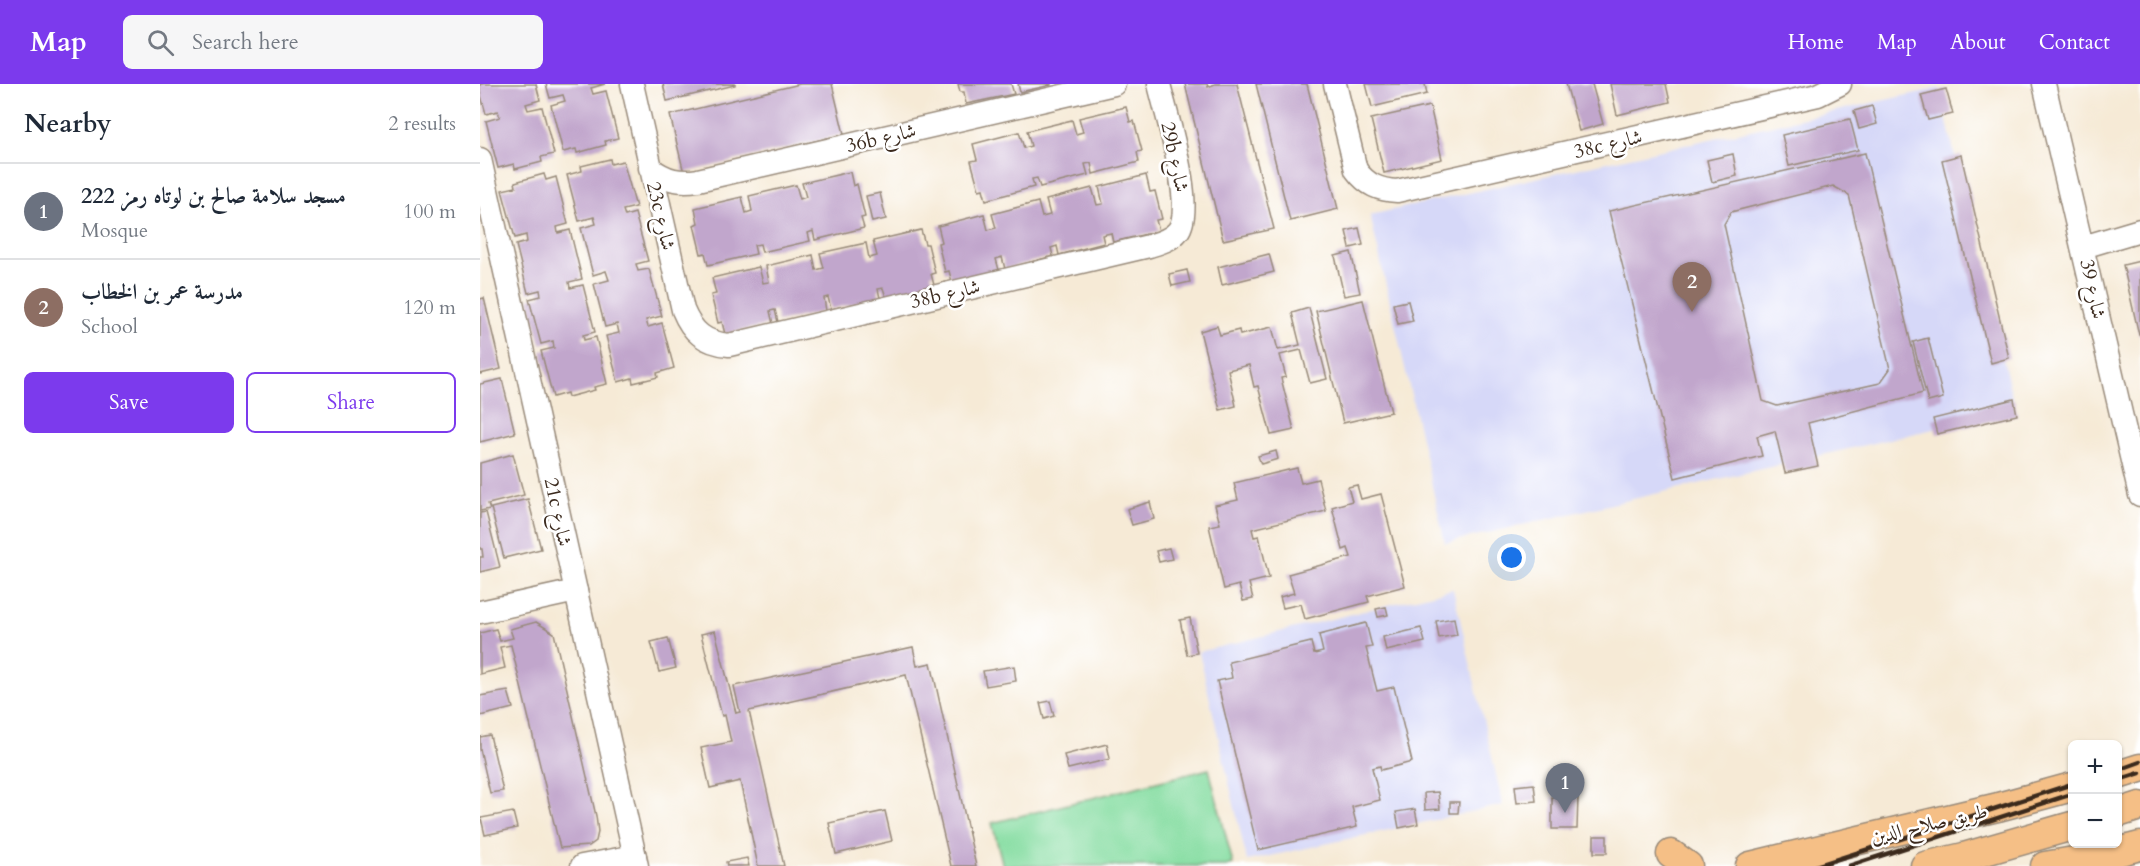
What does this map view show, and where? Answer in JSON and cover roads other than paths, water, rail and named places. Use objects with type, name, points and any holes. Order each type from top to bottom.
[{"type":"main road","points":[[2122,774],[2140,768]]},
{"type":"main road","name":"طريق صلاح الدين","points":[[1750,866],[2068,788]]},
{"type":"main road","points":[[2122,812],[2140,806]]},
{"type":"main road","points":[[2122,828],[2140,823]]},
{"type":"main road","name":"طريق صلاح الدين","points":[[1925,866],[2068,827]]},
{"type":"main road","points":[[1964,857],[2068,839]]},
{"type":"main road","points":[[2045,866],[2097,857],[2140,846]]},
{"type":"street","name":"23c شارع","points":[[632,84],[683,310],[692,327],[706,340]]},
{"type":"street","name":"36b شارع","points":[[650,168],[673,181],[698,180],[1114,84]]},
{"type":"street","name":"29b شارع","points":[[1159,84],[1184,193],[1183,218],[1179,230]]},
{"type":"street","name":"38c شارع","points":[[1335,84],[1356,170],[1364,180],[1385,190],[1409,190],[1818,95],[1840,84]]},
{"type":"street","name":"شارع 39","points":[[2044,84],[2140,495]]},
{"type":"street","name":"21c شارع","points":[[480,159],[636,861]]},
{"type":"street","name":"38b شارع","points":[[706,340],[729,345],[740,343],[1149,246],[1170,237],[1179,230]]},
{"type":"street","points":[[2083,247],[2140,230]]},
{"type":"street","points":[[480,612],[576,591]]},
{"type":"street","points":[[582,866],[636,861]]},
{"type":"railway","points":[[2122,769],[2140,762]]},
{"type":"railway","points":[[2122,779],[2140,773]]},
{"type":"railway","points":[[1816,866],[2068,785]]},
{"type":"railway","points":[[1849,866],[2068,795]]},
{"type":"place","name":"مدرسة عمر بن الخطاب","points":[[1692,312]]},
{"type":"place","name":"مسجد سلامة صالح بن لوتاه رمز 222","points":[[1565,813]]}]
